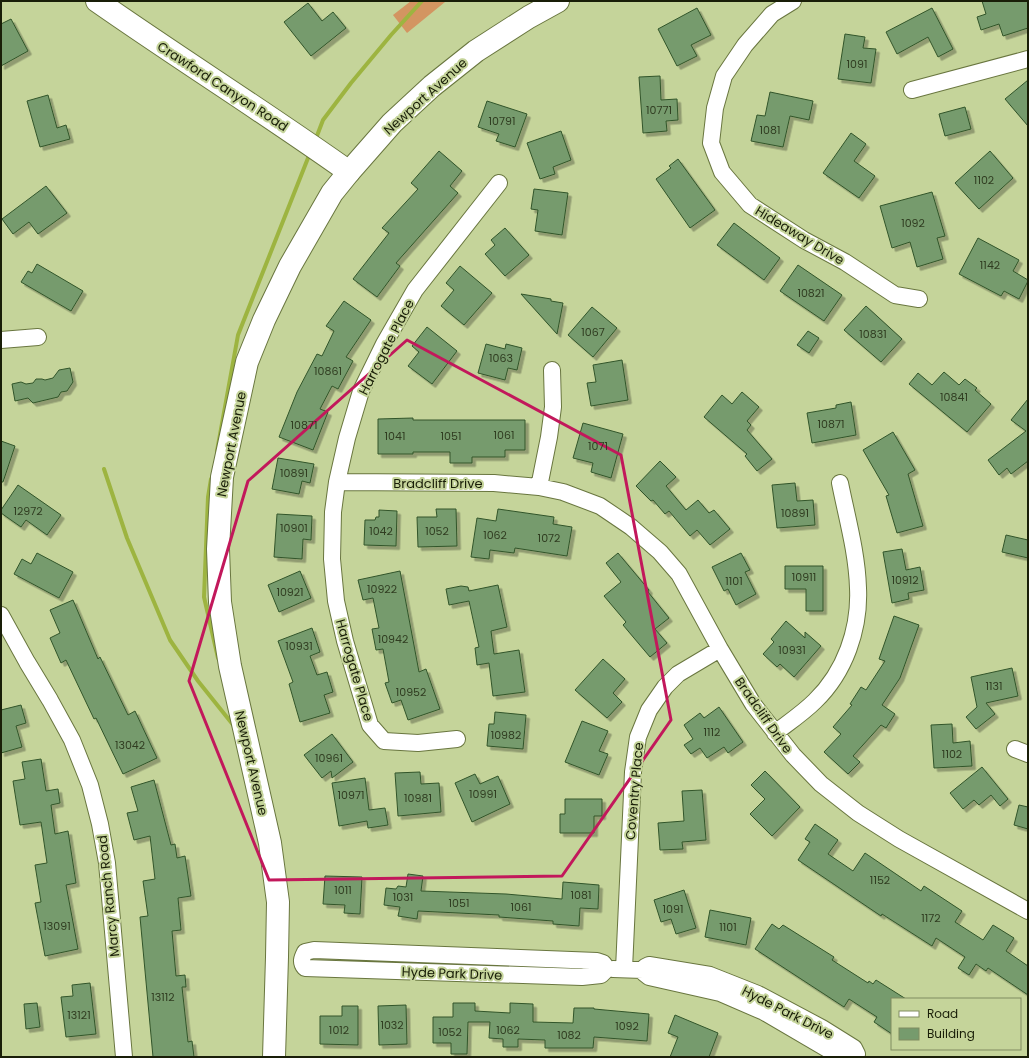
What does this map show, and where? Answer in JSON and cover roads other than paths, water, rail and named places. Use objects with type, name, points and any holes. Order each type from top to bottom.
[{"type":"main road","name":"Crawford Canyon Road","points":[[97,1],[288,129],[349,172]]},
{"type":"main road","name":"Newport Avenue","points":[[274,1057],[278,902],[270,843],[230,666],[220,602],[218,549],[222,477],[247,362],[264,320],[290,266],[332,193],[349,172],[392,123],[432,86],[476,51],[529,17],[558,1]]},
{"type":"street","name":"Hideaway Drive","points":[[793,1],[772,14],[745,45],[724,76],[714,108],[711,143],[722,172],[750,205],[804,240],[845,262],[895,295],[919,300]]},
{"type":"street","points":[[912,90],[1028,60]]},
{"type":"street","name":"Harrogate Place","points":[[457,739],[418,743],[384,741],[370,725],[345,641],[336,601],[332,559],[333,512],[337,482],[347,438],[361,392],[384,344],[415,290],[499,182]]},
{"type":"street","points":[[1,340],[38,337]]},
{"type":"street","points":[[539,487],[549,438],[553,407],[552,370]]},
{"type":"street","name":"Bradcliff Drive","points":[[337,482],[494,483],[539,487],[562,492],[600,506],[631,528],[660,552],[679,574],[720,649],[753,704],[775,733],[807,770],[833,794],[858,813],[899,839],[1028,910]]},
{"type":"street","points":[[775,733],[816,700],[832,680],[843,662],[855,628],[858,588],[854,551],[840,483]]},
{"type":"street","name":"Marcy Ranch Road","points":[[1,614],[72,740],[90,785],[100,824],[107,863],[124,1057]]},
{"type":"street","name":"Coventry Place","points":[[624,969],[633,772],[638,737],[649,710],[665,688],[678,674],[720,649]]},
{"type":"street","name":"Hyde Park Drive","points":[[277,957],[302,959],[302,965],[305,968],[582,977],[601,975],[606,969],[643,970],[649,977],[720,993],[758,1009],[853,1057]]},
{"type":"waterway","points":[[315,141],[323,120],[351,83],[422,1]]},
{"type":"waterway","points":[[217,451],[238,335],[310,153]]},
{"type":"waterway","points":[[104,469],[127,538],[170,640],[198,681],[234,726]]},
{"type":"waterway","points":[[211,479],[208,497],[204,597],[218,658]]}]
